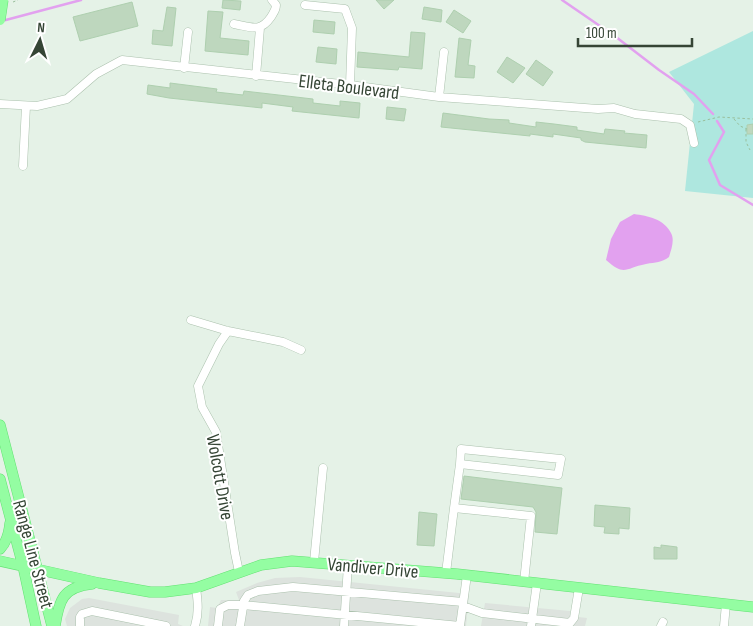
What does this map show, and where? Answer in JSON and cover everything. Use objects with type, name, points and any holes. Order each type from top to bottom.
[{"type":"main road","points":[[0,20],[2,0]]},
{"type":"main road","name":"Range Line Street","points":[[0,425],[53,626]]},
{"type":"main road","name":"Range Line Street","points":[[0,479],[23,566],[36,626]]},
{"type":"main road","points":[[0,549],[9,535],[11,519]]},
{"type":"main road","name":"Vandiver Drive","points":[[0,561],[99,583],[150,592],[196,588],[261,565],[279,562],[314,562],[467,575],[753,607]]},
{"type":"main road","points":[[53,626],[60,600],[67,591],[82,585],[99,583]]},
{"type":"street","points":[[234,24],[260,28],[266,25],[276,10],[276,5],[272,0]]},
{"type":"street","points":[[305,5],[345,9],[352,28],[350,85]]},
{"type":"street","points":[[256,76],[260,28]]},
{"type":"street","points":[[184,68],[188,32]]},
{"type":"street","points":[[439,97],[444,52]]},
{"type":"street","name":"Elleta Boulevard","points":[[0,104],[37,106],[68,99],[96,74],[122,60],[350,85],[439,97],[598,109],[614,108],[635,114],[681,119],[690,125]]},
{"type":"street","points":[[23,166],[26,106]]},
{"type":"street","points":[[690,125],[694,142]]},
{"type":"street","points":[[191,320],[228,331],[284,342],[300,350]]},
{"type":"street","name":"Wolcott Drive","points":[[228,331],[219,344],[198,386],[202,407],[216,432],[234,554],[240,572]]},
{"type":"street","points":[[446,573],[461,449],[561,459],[558,475],[460,464]]},
{"type":"street","points":[[314,562],[323,468]]},
{"type":"street","points":[[454,508],[531,516],[524,582]]},
{"type":"street","points":[[344,626],[348,565]]},
{"type":"street","points":[[218,626],[220,609],[243,605],[460,626],[467,575]]},
{"type":"street","points":[[531,622],[537,583]]},
{"type":"street","points":[[240,626],[243,605],[248,595],[258,591],[293,587],[463,604],[482,613],[531,622],[570,623],[574,618],[580,588]]},
{"type":"street","points":[[195,626],[198,616],[196,588]]},
{"type":"street","points":[[724,626],[726,604]]},
{"type":"street","points":[[80,626],[82,614],[92,611],[166,626]]},
{"type":"path","points":[[734,118],[740,126],[746,129],[746,142],[750,150]]},
{"type":"path","points":[[690,125],[707,119],[753,119]]},
{"type":"shaded area","points":[[753,31],[753,198],[685,191],[694,104],[669,72]]},
{"type":"shaded area","points":[[634,214],[650,217],[664,224],[672,236],[672,248],[669,257],[663,260],[621,270],[606,260],[611,239],[620,222]]},
{"type":"shaded area","points":[[300,577],[469,594],[466,626],[208,626],[210,607],[217,608],[221,600],[239,600],[236,592],[275,578]]},
{"type":"shaded area","points":[[89,598],[179,615],[178,624],[183,626],[67,626],[65,619],[70,608],[82,599]]},
{"type":"shaded area","points":[[485,603],[570,611],[570,616],[587,618],[585,626],[481,626]]},
{"type":"building","points":[[223,0],[241,1],[240,10],[222,8]]},
{"type":"building","points":[[376,0],[394,0],[384,9]]},
{"type":"building","points":[[132,2],[138,26],[80,41],[73,17]]},
{"type":"building","points":[[167,7],[176,8],[172,46],[152,44],[153,30],[163,31]]},
{"type":"building","points":[[424,7],[442,10],[441,22],[422,19]]},
{"type":"building","points":[[454,10],[471,21],[463,33],[446,22]]},
{"type":"building","points":[[208,11],[223,12],[220,38],[249,41],[248,55],[205,51]]},
{"type":"building","points":[[314,20],[335,22],[334,34],[313,32]]},
{"type":"building","points":[[411,32],[425,33],[422,69],[399,67],[398,70],[357,67],[358,52],[409,57]]},
{"type":"building","points":[[459,38],[471,40],[468,65],[475,66],[474,78],[455,77]]},
{"type":"building","points":[[318,47],[337,49],[336,64],[316,62]]},
{"type":"building","points":[[507,57],[525,68],[513,83],[497,72]]},
{"type":"building","points":[[536,60],[553,72],[543,86],[526,74]]},
{"type":"building","points":[[170,83],[217,89],[216,92],[243,95],[244,91],[313,99],[313,103],[340,106],[340,101],[360,103],[359,118],[292,111],[293,107],[262,103],[262,108],[147,94],[148,85],[170,88]]},
{"type":"building","points":[[387,107],[406,109],[404,121],[386,119]]},
{"type":"building","points":[[443,113],[509,120],[509,123],[536,127],[536,122],[577,127],[577,130],[604,134],[605,129],[625,131],[624,133],[647,135],[646,148],[585,142],[581,138],[553,134],[553,137],[530,134],[530,136],[441,127]]},
{"type":"building","points":[[753,124],[753,134],[747,134],[747,125]]},
{"type":"building","points":[[464,476],[562,488],[557,534],[535,532],[536,512],[533,507],[461,499]]},
{"type":"building","points":[[595,505],[630,508],[629,529],[619,528],[619,534],[604,533],[605,527],[594,526]]},
{"type":"building","points":[[419,512],[437,514],[434,546],[417,545]]},
{"type":"building","points":[[661,545],[677,547],[677,559],[654,559],[654,547],[661,548]]},
{"type":"waterway","points":[[2,21],[81,0]]},
{"type":"waterway","points":[[562,0],[694,94],[713,114]]},
{"type":"waterway","points":[[717,121],[724,132],[709,160],[720,185],[753,205]]}]
